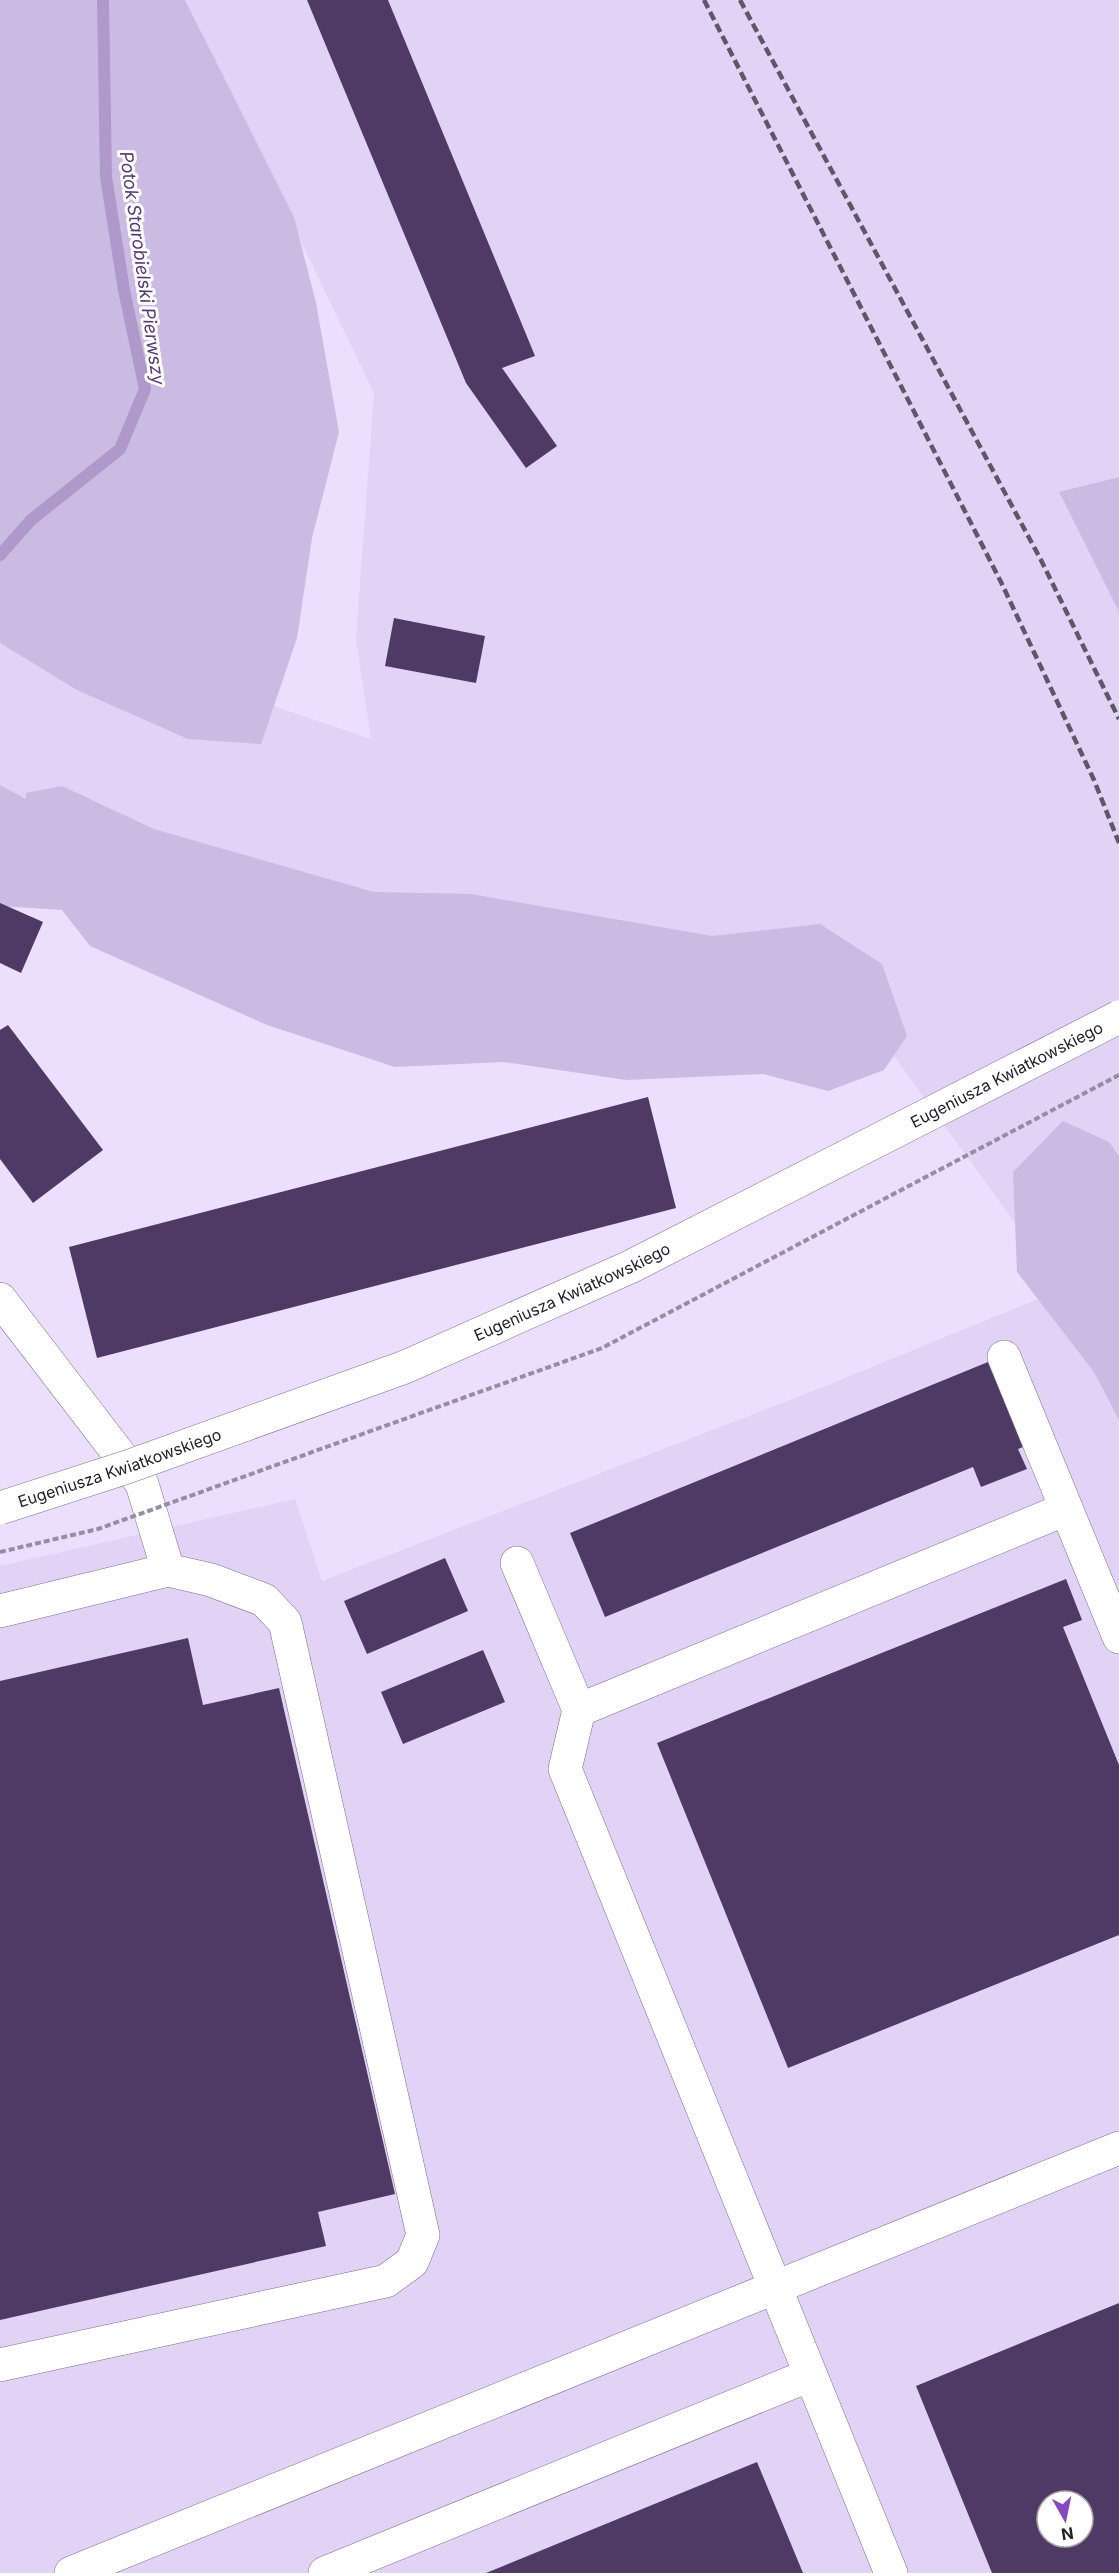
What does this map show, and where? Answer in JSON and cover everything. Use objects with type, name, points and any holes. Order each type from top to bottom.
[{"type":"street","name":"Eugeniusza Kwiatkowskiego","points":[[0,1508],[127,1467],[405,1367],[630,1267],[1119,1017]]},
{"type":"street","points":[[0,1299],[142,1484],[168,1570]]},
{"type":"street","points":[[1004,1358],[1119,1637]]},
{"type":"street","points":[[579,1710],[1066,1509]]},
{"type":"street","points":[[517,1563],[579,1710],[565,1769],[891,2573]]},
{"type":"street","points":[[0,1611],[168,1570],[211,1580],[264,1600],[285,1622],[423,2235],[412,2262],[386,2281],[0,2365]]},
{"type":"street","points":[[71,2573],[1119,2148]]},
{"type":"street","points":[[326,2573],[810,2375]]},
{"type":"path","points":[[0,1552],[98,1529],[602,1348],[1119,1075]]},
{"type":"shaded area","points":[[0,0],[185,0],[294,217],[316,303],[339,432],[312,538],[297,638],[261,744],[188,739],[77,690],[0,643]]},
{"type":"shaded area","points":[[185,0],[1119,0],[1119,477],[1059,493],[1119,612],[1119,2573],[0,2573],[0,1566],[295,1499],[322,1581],[818,1389],[1063,1289],[865,1016],[0,853],[0,613],[371,739],[356,639],[374,393]]},
{"type":"shaded area","points":[[1119,477],[1119,612],[1059,492]]},
{"type":"shaded area","points":[[0,785],[26,799],[26,793],[62,786],[154,829],[374,892],[471,894],[712,936],[820,924],[882,964],[907,1036],[884,1070],[828,1091],[763,1074],[626,1080],[504,1062],[395,1067],[267,1025],[90,946],[62,910],[0,906]]},
{"type":"shaded area","points":[[1063,1121],[1109,1142],[1119,1156],[1119,1420],[1094,1372],[1017,1272],[1013,1172]]},
{"type":"building","points":[[307,0],[388,0],[535,356],[502,368],[557,446],[526,468],[466,383]]},
{"type":"building","points":[[394,618],[485,636],[476,683],[385,666]]},
{"type":"building","points":[[0,903],[43,922],[21,973],[0,963]]},
{"type":"building","points":[[8,1025],[103,1150],[33,1203],[0,1159],[0,1030]]},
{"type":"building","points":[[648,1097],[676,1208],[97,1358],[69,1247]]},
{"type":"building","points":[[988,1362],[1023,1447],[1018,1449],[1027,1469],[981,1487],[973,1467],[605,1617],[570,1533]]},
{"type":"building","points":[[445,1558],[468,1611],[367,1654],[344,1601]]},
{"type":"building","points":[[1066,1579],[1082,1620],[1063,1627],[1119,1765],[1119,1935],[788,2068],[657,1743]]},
{"type":"building","points":[[188,1638],[203,1705],[279,1688],[395,2194],[318,2212],[326,2246],[0,2320],[0,1681]]},
{"type":"building","points":[[483,1650],[505,1702],[403,1744],[381,1692]]},
{"type":"building","points":[[1119,2303],[1119,2573],[992,2573],[916,2386]]},
{"type":"building","points":[[757,2462],[803,2573],[486,2573]]},
{"type":"waterway","name":"Potok Starobielski Pierwszy","points":[[0,555],[31,520],[120,449],[145,389],[124,290],[106,177],[103,0]]},
{"type":"railway","points":[[704,0],[1001,582],[1094,780],[1119,843]]},
{"type":"railway","points":[[740,0],[1041,560],[1119,719]]}]
